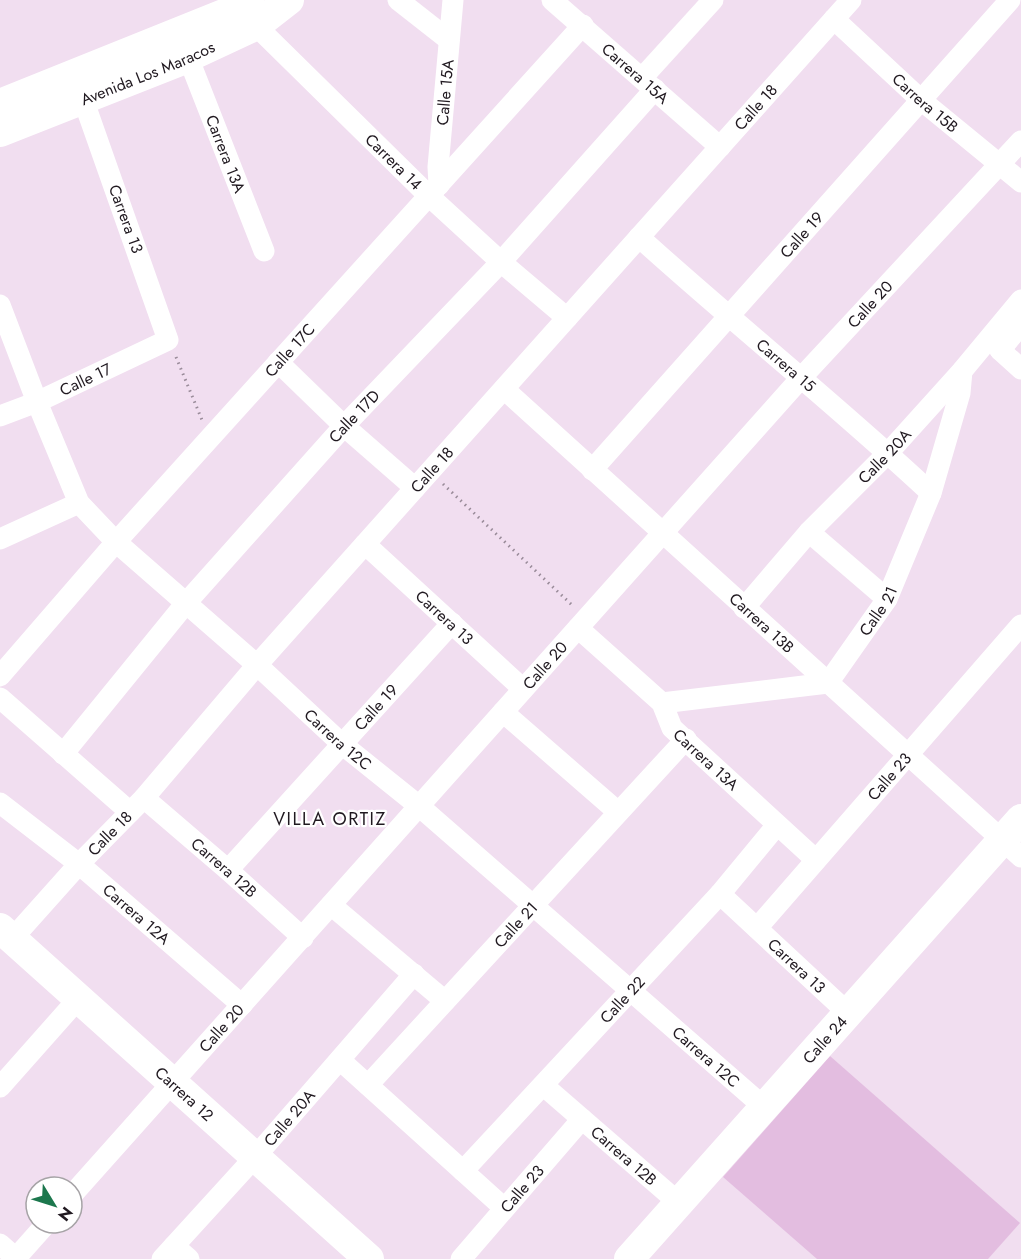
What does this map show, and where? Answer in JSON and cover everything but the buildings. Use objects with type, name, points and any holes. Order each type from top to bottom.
[{"type":"street","name":"Avenida Los Maracos","points":[[0,104],[242,9],[289,0]]},
{"type":"street","points":[[398,0],[449,40]]},
{"type":"street","name":"Calle 15A","points":[[434,190],[453,0]]},
{"type":"street","name":"Carrera 15A","points":[[552,0],[720,147]]},
{"type":"street","name":"Calle 17D","points":[[63,754],[186,603],[344,426],[501,262],[649,84],[713,0]]},
{"type":"street","name":"Calle 18","points":[[6,933],[137,805],[257,665],[851,0]]},
{"type":"street","name":"Calle 19","points":[[592,470],[1010,0]]},
{"type":"street","name":"Avenida Los Maracos","points":[[0,132],[188,57],[242,9]]},
{"type":"street","name":"Carrera 14","points":[[242,9],[434,190],[501,262],[567,318]]},
{"type":"street","name":"Carrera 15B","points":[[834,19],[921,100],[1021,182]]},
{"type":"street","name":"Calle 17C","points":[[0,676],[116,542],[582,25]]},
{"type":"street","name":"Carrera 13A","points":[[188,57],[264,251]]},
{"type":"street","name":"Carrera 13","points":[[83,99],[168,340]]},
{"type":"street","name":"Calle 20","points":[[84,1183],[801,378],[1021,141]]},
{"type":"street","name":"Carrera 15","points":[[639,237],[931,493]]},
{"type":"street","name":"Calle 20A","points":[[744,608],[809,532],[888,453],[1021,300]]},
{"type":"street","name":"Carrera 12C","points":[[0,305],[79,503],[116,542],[257,665],[343,745],[419,806],[764,1107]]},
{"type":"street","points":[[968,363],[1000,350],[1021,325]]},
{"type":"street","name":"Calle 17","points":[[0,416],[37,402],[168,340]]},
{"type":"street","points":[[1000,350],[1021,369]]},
{"type":"street","points":[[278,363],[344,426],[415,488]]},
{"type":"street","name":"Calle 21","points":[[828,683],[887,599],[931,493],[968,363]]},
{"type":"street","name":"Carrera 13B","points":[[504,389],[908,755],[1015,839]]},
{"type":"street","points":[[0,539],[79,503]]},
{"type":"street","points":[[809,532],[887,599]]},
{"type":"street","name":"Carrera 13","points":[[365,544],[524,689]]},
{"type":"street","name":"Calle 19","points":[[228,870],[452,623]]},
{"type":"street","name":"Carrera 13A","points":[[582,623],[662,703],[672,728],[816,860]]},
{"type":"street","name":"Calle 23","points":[[757,928],[1021,625]]},
{"type":"street","points":[[662,703],[828,683]]},
{"type":"street","name":"Carrera 12B","points":[[0,698],[63,754],[228,870],[303,938]]},
{"type":"street","points":[[503,712],[618,812]]},
{"type":"street","name":"Calle 21","points":[[368,1085],[686,739]]},
{"type":"street","name":"Carrera 12A","points":[[0,803],[79,864],[242,1005]]},
{"type":"street","name":"Calle 22","points":[[463,1171],[720,894],[777,825]]},
{"type":"street","name":"Calle 24","points":[[629,1259],[848,1013],[1015,839]]},
{"type":"street","name":"Carrera 13","points":[[720,894],[848,1013]]},
{"type":"street","points":[[331,905],[445,1001]]},
{"type":"street","name":"Carrera 12","points":[[6,933],[369,1259]]},
{"type":"street","name":"Calle 20A","points":[[175,1255],[255,1157],[414,974]]},
{"type":"street","points":[[0,1087],[79,998]]},
{"type":"street","points":[[340,1060],[504,1208]]},
{"type":"street","name":"Carrera 12B","points":[[544,1086],[679,1203]]},
{"type":"street","name":"Calle 23","points":[[461,1259],[582,1119]]},
{"type":"street","points":[[0,1244],[16,1259],[37,1235]]},
{"type":"path","points":[[168,340],[209,439]]},
{"type":"path","points":[[430,471],[582,623]]},
{"type":"shaded area","points":[[830,1056],[1020,1223],[988,1259],[817,1259],[723,1177]]},
{"type":"district","name":"VILLA ORTIZ","points":[[330,819]]}]
